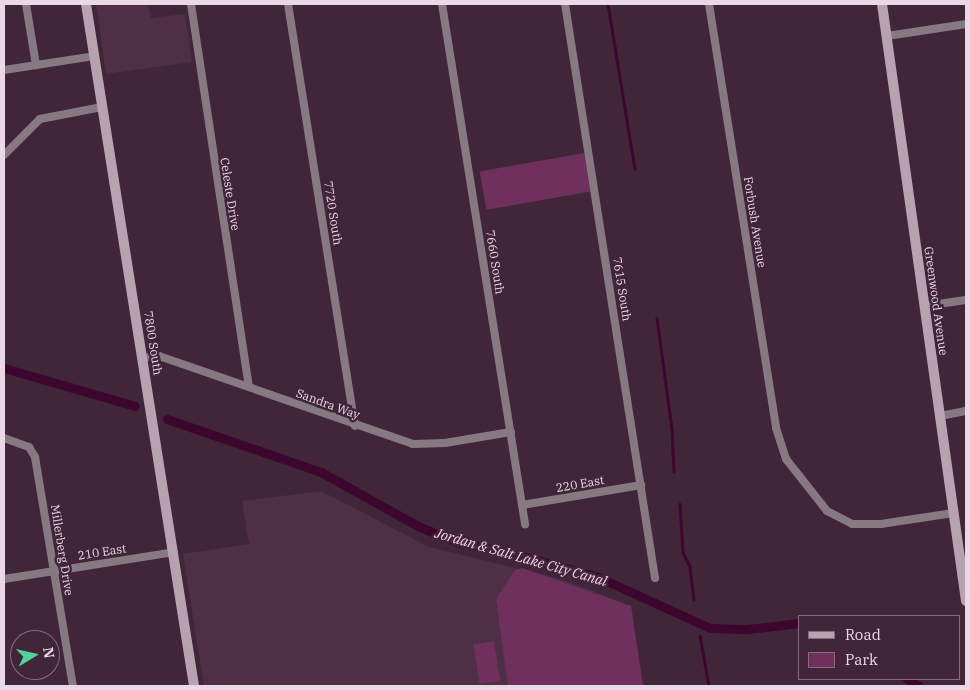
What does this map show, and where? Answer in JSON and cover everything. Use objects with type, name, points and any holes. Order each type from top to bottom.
[{"type":"main road","name":"7800 South","points":[[86,4],[194,686]]},
{"type":"main road","name":"Greenwood Avenue","points":[[882,4],[966,601]]},
{"type":"street","points":[[26,4],[36,65]]},
{"type":"street","name":"Celeste Drive","points":[[192,4],[249,388]]},
{"type":"street","name":"7720 South","points":[[288,4],[355,426]]},
{"type":"street","name":"7660 South","points":[[442,4],[526,524]]},
{"type":"street","name":"7615 South","points":[[565,4],[655,578]]},
{"type":"street","name":"Forbush Avenue","points":[[709,4],[779,444],[792,468],[827,511],[844,522],[861,526],[953,513]]},
{"type":"street","points":[[886,36],[966,24]]},
{"type":"street","points":[[4,70],[94,56]]},
{"type":"street","points":[[4,154],[40,119],[102,107]]},
{"type":"street","points":[[925,306],[966,300]]},
{"type":"street","name":"Sandra Way","points":[[142,358],[159,356],[398,440],[427,445],[511,432]]},
{"type":"street","points":[[940,416],[966,411]]},
{"type":"street","name":"Millerberg Drive","points":[[4,438],[23,443],[36,456],[72,686]]},
{"type":"street","name":"220 East","points":[[522,505],[641,485]]},
{"type":"street","name":"210 East","points":[[4,579],[174,552]]},
{"type":"shaded area","points":[[96,4],[148,4],[151,18],[185,14],[192,62],[106,74]]},
{"type":"shaded area","points":[[321,491],[429,547],[564,580],[631,606],[643,686],[204,686],[183,554],[249,544],[242,501]]},
{"type":"green space","points":[[584,153],[591,191],[486,210],[480,171]]},
{"type":"green space","points":[[522,568],[631,606],[643,686],[508,686],[496,599],[515,570]]},
{"type":"green space","points":[[494,641],[500,681],[480,684],[473,644]]},
{"type":"waterway","points":[[608,4],[635,169]]},
{"type":"waterway","points":[[657,318],[672,429],[674,472]]},
{"type":"waterway","name":"Jordan & Salt Lake City Canal","points":[[4,368],[135,406]]},
{"type":"waterway","name":"Jordan & Salt Lake City Canal","points":[[167,419],[321,472],[420,527],[457,542],[512,553],[598,577],[710,628],[748,629],[798,623]]},
{"type":"waterway","points":[[680,504],[683,552],[690,567],[694,600]]},
{"type":"waterway","points":[[700,636],[709,686]]},
{"type":"waterway","name":"Jordan & Salt Lake City Canal","points":[[909,680],[919,686]]}]
